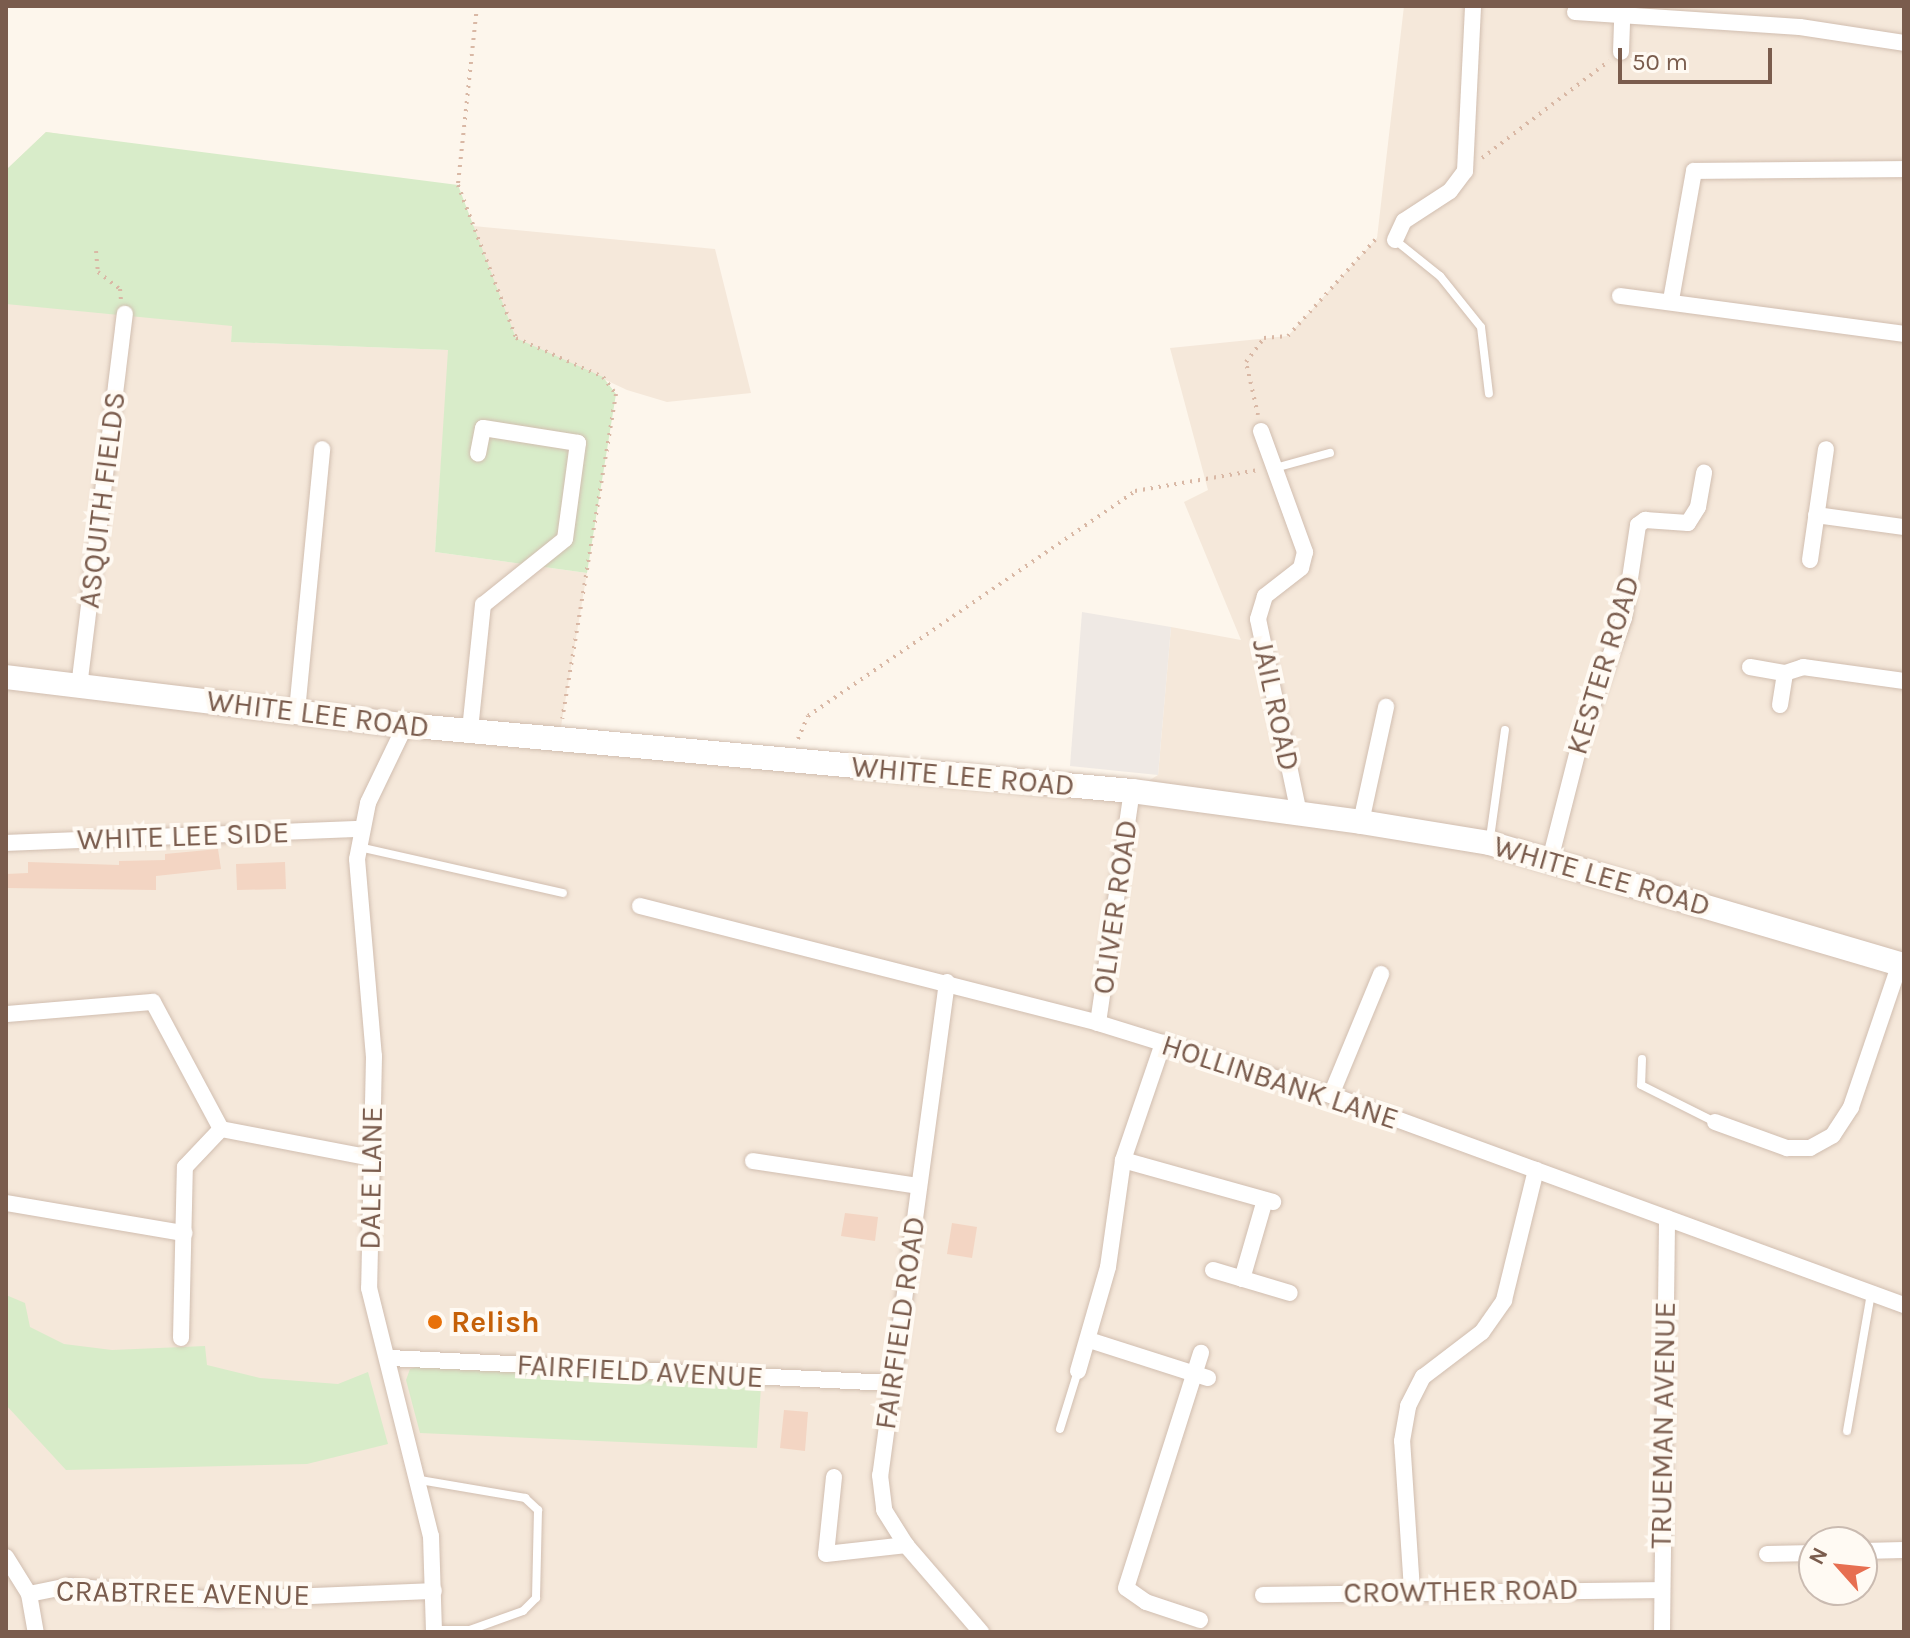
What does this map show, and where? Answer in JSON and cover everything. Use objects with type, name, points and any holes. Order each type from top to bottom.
[{"type":"main road","name":"WHITE LEE ROAD","points":[[6,677],[405,726],[1132,791],[1361,822],[1489,843],[1902,964]]},
{"type":"street","points":[[1395,240],[1404,221],[1450,191],[1465,171],[1473,6]]},
{"type":"street","points":[[1575,12],[1622,19],[1800,27],[1904,43]]},
{"type":"street","points":[[1621,52],[1622,19]]},
{"type":"street","points":[[1671,300],[1694,171],[1904,169]]},
{"type":"street","points":[[1620,296],[1671,300],[1904,334]]},
{"type":"street","name":"ASQUITH FIELDS","points":[[79,687],[125,314]]},
{"type":"street","points":[[470,730],[483,605],[565,539],[578,443],[483,428],[478,454]]},
{"type":"street","name":"JAIL ROAD","points":[[1261,431],[1304,563],[1265,596],[1258,619],[1299,814]]},
{"type":"street","points":[[297,711],[322,449]]},
{"type":"street","points":[[1810,560],[1826,449]]},
{"type":"street","name":"KESTER ROAD","points":[[1550,860],[1583,731],[1624,618],[1638,525],[1645,520],[1688,523],[1698,507],[1704,473]]},
{"type":"street","points":[[1816,515],[1904,527]]},
{"type":"street","points":[[1750,667],[1785,673],[1803,667],[1904,681]]},
{"type":"street","points":[[1780,705],[1785,673]]},
{"type":"street","points":[[1361,822],[1386,707]]},
{"type":"street","name":"DALE LANE","points":[[405,726],[360,829],[358,847],[374,1056],[369,1288],[374,1322],[390,1358],[420,1480],[434,1591],[434,1631]]},
{"type":"street","name":"OLIVER ROAD","points":[[1098,1023],[1132,791]]},
{"type":"street","name":"WHITE LEE SIDE","points":[[6,843],[360,829]]},
{"type":"street","name":"HOLLINBANK LANE","points":[[640,906],[1098,1023],[1331,1095],[1904,1305]]},
{"type":"street","points":[[1715,1122],[1787,1148],[1810,1148],[1833,1135],[1851,1107],[1902,964]]},
{"type":"street","points":[[1331,1095],[1381,974]]},
{"type":"street","name":"FAIRFIELD ROAD","points":[[947,982],[890,1383],[880,1475],[884,1510],[906,1545],[981,1632]]},
{"type":"street","points":[[6,1014],[153,1002],[221,1129]]},
{"type":"street","points":[[1078,1371],[1108,1267],[1123,1160],[1163,1043]]},
{"type":"street","points":[[221,1129],[372,1158]]},
{"type":"street","points":[[181,1338],[185,1167],[221,1129]]},
{"type":"street","points":[[1123,1160],[1269,1201],[1242,1279]]},
{"type":"street","points":[[753,1161],[918,1186]]},
{"type":"street","points":[[1412,1590],[1402,1441],[1408,1406],[1423,1377],[1482,1332],[1504,1300],[1536,1170]]},
{"type":"street","points":[[6,1203],[184,1233]]},
{"type":"street","name":"TRUEMAN AVENUE","points":[[1662,1632],[1659,1590],[1667,1218]]},
{"type":"street","points":[[1213,1270],[1290,1293]]},
{"type":"street","points":[[1089,1340],[1201,1376]]},
{"type":"street","points":[[1200,1620],[1146,1602],[1126,1588],[1201,1376],[1201,1353]]},
{"type":"street","name":"FAIRFIELD AVENUE","points":[[390,1358],[890,1383]]},
{"type":"street","points":[[834,1477],[826,1554],[906,1545]]},
{"type":"street","points":[[1878,1551],[1904,1550]]},
{"type":"street","points":[[1767,1554],[1798,1553]]},
{"type":"street","points":[[6,1557],[29,1594],[36,1632]]},
{"type":"street","name":"CRABTREE AVENUE","points":[[29,1594],[69,1586],[218,1600],[434,1591]]},
{"type":"street","name":"CROWTHER ROAD","points":[[1263,1595],[1412,1590],[1659,1590]]},
{"type":"lane","points":[[1395,240],[1440,276],[1481,327],[1489,394]]},
{"type":"lane","points":[[1272,468],[1330,453]]},
{"type":"lane","points":[[1489,843],[1505,730]]},
{"type":"lane","points":[[358,847],[563,893]]},
{"type":"lane","points":[[1642,1059],[1641,1085],[1715,1122]]},
{"type":"lane","points":[[1847,1431],[1871,1293]]},
{"type":"lane","points":[[1060,1429],[1078,1371]]},
{"type":"lane","points":[[420,1480],[525,1498],[538,1510],[536,1598],[523,1611],[470,1630],[434,1631]]},
{"type":"path","points":[[477,6],[458,185],[516,338],[603,377],[616,394],[559,738]]},
{"type":"path","points":[[1465,171],[1621,52]]},
{"type":"path","points":[[1261,431],[1246,362],[1264,338],[1288,336],[1377,238],[1395,240]]},
{"type":"path","points":[[96,251],[98,272],[120,289],[125,314]]},
{"type":"path","points":[[788,759],[808,716],[1135,491],[1272,468]]},
{"type":"shaded area","points":[[1404,6],[1904,6],[1904,1632],[6,1632],[6,170],[46,132],[249,162],[231,342],[449,350],[435,552],[587,573],[559,738],[1132,791],[1158,775],[1171,627],[1241,640],[1184,502],[1208,490],[1170,348],[1288,336],[1377,238]]},
{"type":"shaded area","points":[[473,226],[715,249],[751,393],[667,402],[627,390],[516,338]]},
{"type":"shaded area","points":[[1082,612],[1171,627],[1158,775],[1070,766]]},
{"type":"green space","points":[[46,132],[458,185],[516,338],[603,377],[616,394],[587,573],[435,552],[448,350],[231,342],[232,326],[6,304],[6,170]]},
{"type":"green space","points":[[6,1295],[25,1303],[30,1327],[64,1344],[112,1350],[205,1346],[207,1365],[260,1378],[338,1384],[368,1372],[388,1444],[307,1464],[66,1470],[6,1405]]},
{"type":"green space","points":[[423,1365],[761,1386],[757,1448],[420,1433],[406,1380],[410,1369]]},
{"type":"building","points":[[218,849],[221,869],[156,876],[156,890],[6,888],[6,874],[28,873],[28,862],[119,865],[119,861],[165,860],[165,854]]},
{"type":"building","points":[[285,862],[286,889],[237,890],[236,864]]},
{"type":"building","points":[[845,1213],[878,1217],[875,1241],[841,1236]]},
{"type":"building","points":[[952,1223],[977,1227],[972,1258],[947,1254]]},
{"type":"building","points":[[784,1410],[808,1412],[805,1451],[780,1448]]},
{"type":"place","name":"Relish","points":[[435,1322]]}]
